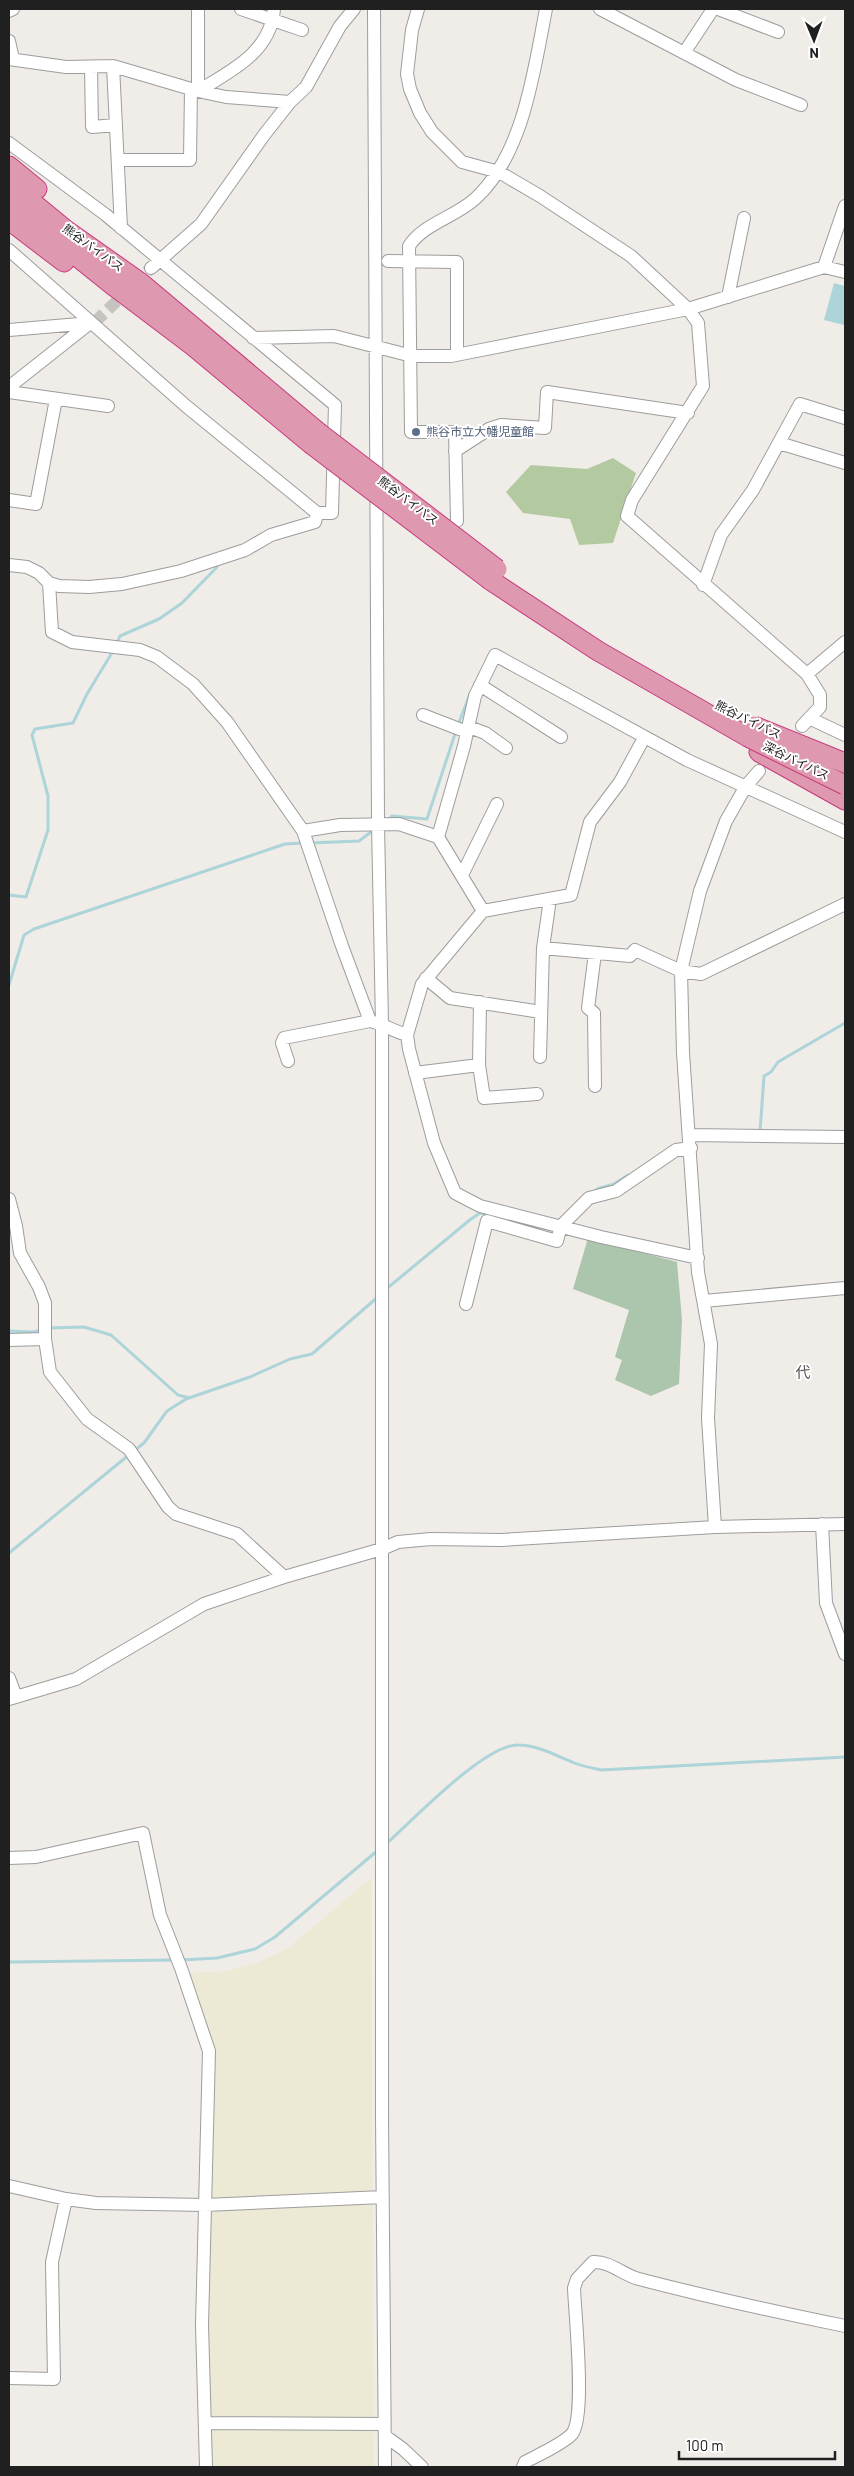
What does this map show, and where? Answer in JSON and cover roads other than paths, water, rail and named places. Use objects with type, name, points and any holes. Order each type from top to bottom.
[{"type":"highway","points":[[9,166],[51,200],[151,271]]},
{"type":"highway","name":"熊谷バイパス","points":[[9,183],[66,230],[151,271],[314,438]]},
{"type":"highway","name":"熊谷バイパス","points":[[9,202],[115,287],[493,574],[647,680],[751,732],[845,763]]},
{"type":"highway","points":[[9,220],[108,292],[193,346]]},
{"type":"highway","name":"熊谷バイパス","points":[[493,574],[751,732]]},
{"type":"highway","points":[[647,680],[682,708],[845,800]]},
{"type":"highway","name":"深谷バイパス","points":[[751,732],[845,770]]},
{"type":"highway","name":"深谷バイパス","points":[[751,732],[845,785]]},
{"type":"street","points":[[9,12],[13,9]]},
{"type":"street","points":[[118,160],[190,160],[198,9]]},
{"type":"street","points":[[241,9],[273,15],[302,30]]},
{"type":"street","points":[[151,271],[201,224],[264,135],[290,102],[306,87],[340,26],[354,9]]},
{"type":"street","points":[[374,9],[378,824],[376,1022],[382,1549],[385,2467]]},
{"type":"street","points":[[418,9],[411,36],[407,74],[410,89],[420,113],[432,132],[462,162],[500,172],[631,256],[688,309],[698,323],[703,386],[632,500],[627,516],[807,674],[820,694],[820,707],[806,722],[845,735]]},
{"type":"street","points":[[457,522],[455,432],[411,432],[412,356],[409,246],[416,235],[476,199],[500,172],[528,102],[546,9]]},
{"type":"street","points":[[600,9],[736,80],[801,105]]},
{"type":"street","points":[[684,53],[713,9]]},
{"type":"street","points":[[718,9],[778,32]]},
{"type":"street","points":[[194,90],[238,67],[256,53],[273,15]]},
{"type":"street","points":[[9,41],[10,60],[66,67],[113,66],[194,90],[226,97],[290,102]]},
{"type":"street","points":[[113,66],[121,228]]},
{"type":"street","points":[[91,67],[92,127],[116,125]]},
{"type":"street","points":[[9,143],[121,228],[151,271],[253,338],[335,405],[332,513],[317,513],[186,406],[9,250]]},
{"type":"street","points":[[824,267],[845,206]]},
{"type":"street","points":[[728,297],[744,218]]},
{"type":"street","points":[[388,261],[457,262],[457,355]]},
{"type":"street","points":[[253,338],[334,336],[412,356],[457,355],[688,309],[824,267],[845,272]]},
{"type":"street","points":[[9,330],[93,323]]},
{"type":"street","points":[[9,388],[93,323]]},
{"type":"street","points":[[9,392],[108,406]]},
{"type":"street","points":[[455,451],[489,429],[501,425],[545,428],[548,392],[688,412]]},
{"type":"street","points":[[9,500],[36,504],[56,399]]},
{"type":"street","points":[[704,585],[721,534],[753,490],[800,404],[845,418]]},
{"type":"street","points":[[779,444],[845,463]]},
{"type":"street","points":[[9,565],[27,567],[39,573],[48,583],[59,586],[97,587],[122,584],[181,572],[245,550],[272,535],[315,522],[317,513]]},
{"type":"street","points":[[48,583],[52,632],[72,642],[140,650],[156,657],[193,684],[227,722],[304,834],[342,946],[376,1022],[390,1031],[407,1035]]},
{"type":"street","points":[[807,674],[845,642]]},
{"type":"street","points":[[438,837],[468,729],[475,696],[495,655],[687,760],[845,832]]},
{"type":"street","points":[[480,684],[561,737]]},
{"type":"street","points":[[423,715],[485,733],[506,748]]},
{"type":"street","points":[[644,738],[620,782],[590,822],[571,894],[483,911],[422,984],[407,1035],[434,1143],[455,1193],[480,1206],[698,1258]]},
{"type":"street","points":[[715,1527],[708,1418],[711,1344],[698,1258],[683,1053],[681,971],[700,891],[726,821],[746,786],[758,771]]},
{"type":"street","points":[[462,875],[497,804]]},
{"type":"street","points":[[304,834],[340,825],[400,824],[438,837],[483,911]]},
{"type":"street","points":[[540,1057],[544,948],[550,899]]},
{"type":"street","points":[[544,948],[630,956],[635,950],[681,971],[701,974],[845,904]]},
{"type":"street","points":[[595,953],[588,1008],[594,1013],[595,1086]]},
{"type":"street","points":[[426,978],[450,998],[541,1012]]},
{"type":"street","points":[[480,1002],[479,1065],[484,1098],[537,1094]]},
{"type":"street","points":[[288,1061],[282,1043],[284,1038],[376,1022]]},
{"type":"street","points":[[415,1073],[479,1065]]},
{"type":"street","points":[[466,1304],[487,1221],[557,1241],[561,1226],[589,1198],[616,1191],[690,1140],[752,1136],[845,1137]]},
{"type":"street","points":[[9,1199],[20,1252],[32,1277],[40,1287],[44,1303],[45,1338],[50,1372],[71,1401],[87,1419],[130,1452],[168,1507],[176,1514],[237,1534],[284,1577]]},
{"type":"street","points":[[704,1301],[845,1288]]},
{"type":"street","points":[[9,1340],[45,1338]]},
{"type":"street","points":[[822,1524],[826,1603],[845,1654]]},
{"type":"street","points":[[9,1678],[12,1698],[76,1679],[204,1604],[284,1577],[382,1549],[398,1542],[431,1539],[501,1540],[715,1527],[845,1524]]},
{"type":"street","points":[[9,1858],[36,1857],[143,1833],[160,1915],[210,2051],[202,2326],[206,2467]]},
{"type":"street","points":[[9,2186],[66,2199],[96,2203],[205,2204],[383,2197]]},
{"type":"street","points":[[9,2378],[54,2379],[52,2262],[66,2199]]},
{"type":"street","points":[[523,2467],[525,2462],[571,2435],[577,2424],[578,2362],[574,2288],[577,2279],[594,2262],[604,2262],[627,2276],[724,2302],[845,2326]]},
{"type":"street","points":[[206,2423],[384,2430],[422,2467]]},
{"type":"water","points":[[834,283],[845,286],[844,325],[824,320]]},
{"type":"waterway","points":[[117,643],[120,636],[159,619],[182,603],[217,567]]},
{"type":"waterway","points":[[9,895],[26,897],[48,830],[48,796],[32,735],[35,729],[73,723],[87,694],[113,651]]},
{"type":"waterway","points":[[458,725],[470,694]]},
{"type":"waterway","points":[[388,820],[392,816],[427,819],[456,731]]},
{"type":"waterway","points":[[310,843],[359,841],[375,829]]},
{"type":"waterway","points":[[9,985],[24,935],[34,929],[285,844],[303,843]]},
{"type":"waterway","points":[[760,1132],[764,1076],[771,1072],[778,1062],[845,1023]]},
{"type":"waterway","points":[[597,1189],[614,1184],[628,1175]]},
{"type":"waterway","points":[[385,1290],[471,1219],[480,1213],[489,1215]]},
{"type":"waterway","points":[[135,1450],[144,1443],[167,1411],[186,1399],[250,1377],[290,1359],[312,1354],[379,1296]]},
{"type":"waterway","points":[[48,1328],[84,1327],[111,1335],[178,1395],[190,1398]]},
{"type":"waterway","points":[[9,1331],[32,1332],[42,1330]]},
{"type":"waterway","points":[[9,1553],[130,1454]]},
{"type":"waterway","points":[[386,1844],[430,1802],[469,1770],[504,1748],[518,1745],[539,1749],[579,1765],[601,1770],[845,1757]]},
{"type":"waterway","points":[[182,1960],[217,1958],[255,1949],[275,1937],[377,1851]]},
{"type":"waterway","points":[[9,1962],[175,1960]]},
{"type":"tunnel","points":[[95,322],[151,268]]},
{"type":"place","name":"熊谷市立大幡児童館","points":[[416,432]]},
{"type":"district","name":"代","points":[[803,1373]]}]
